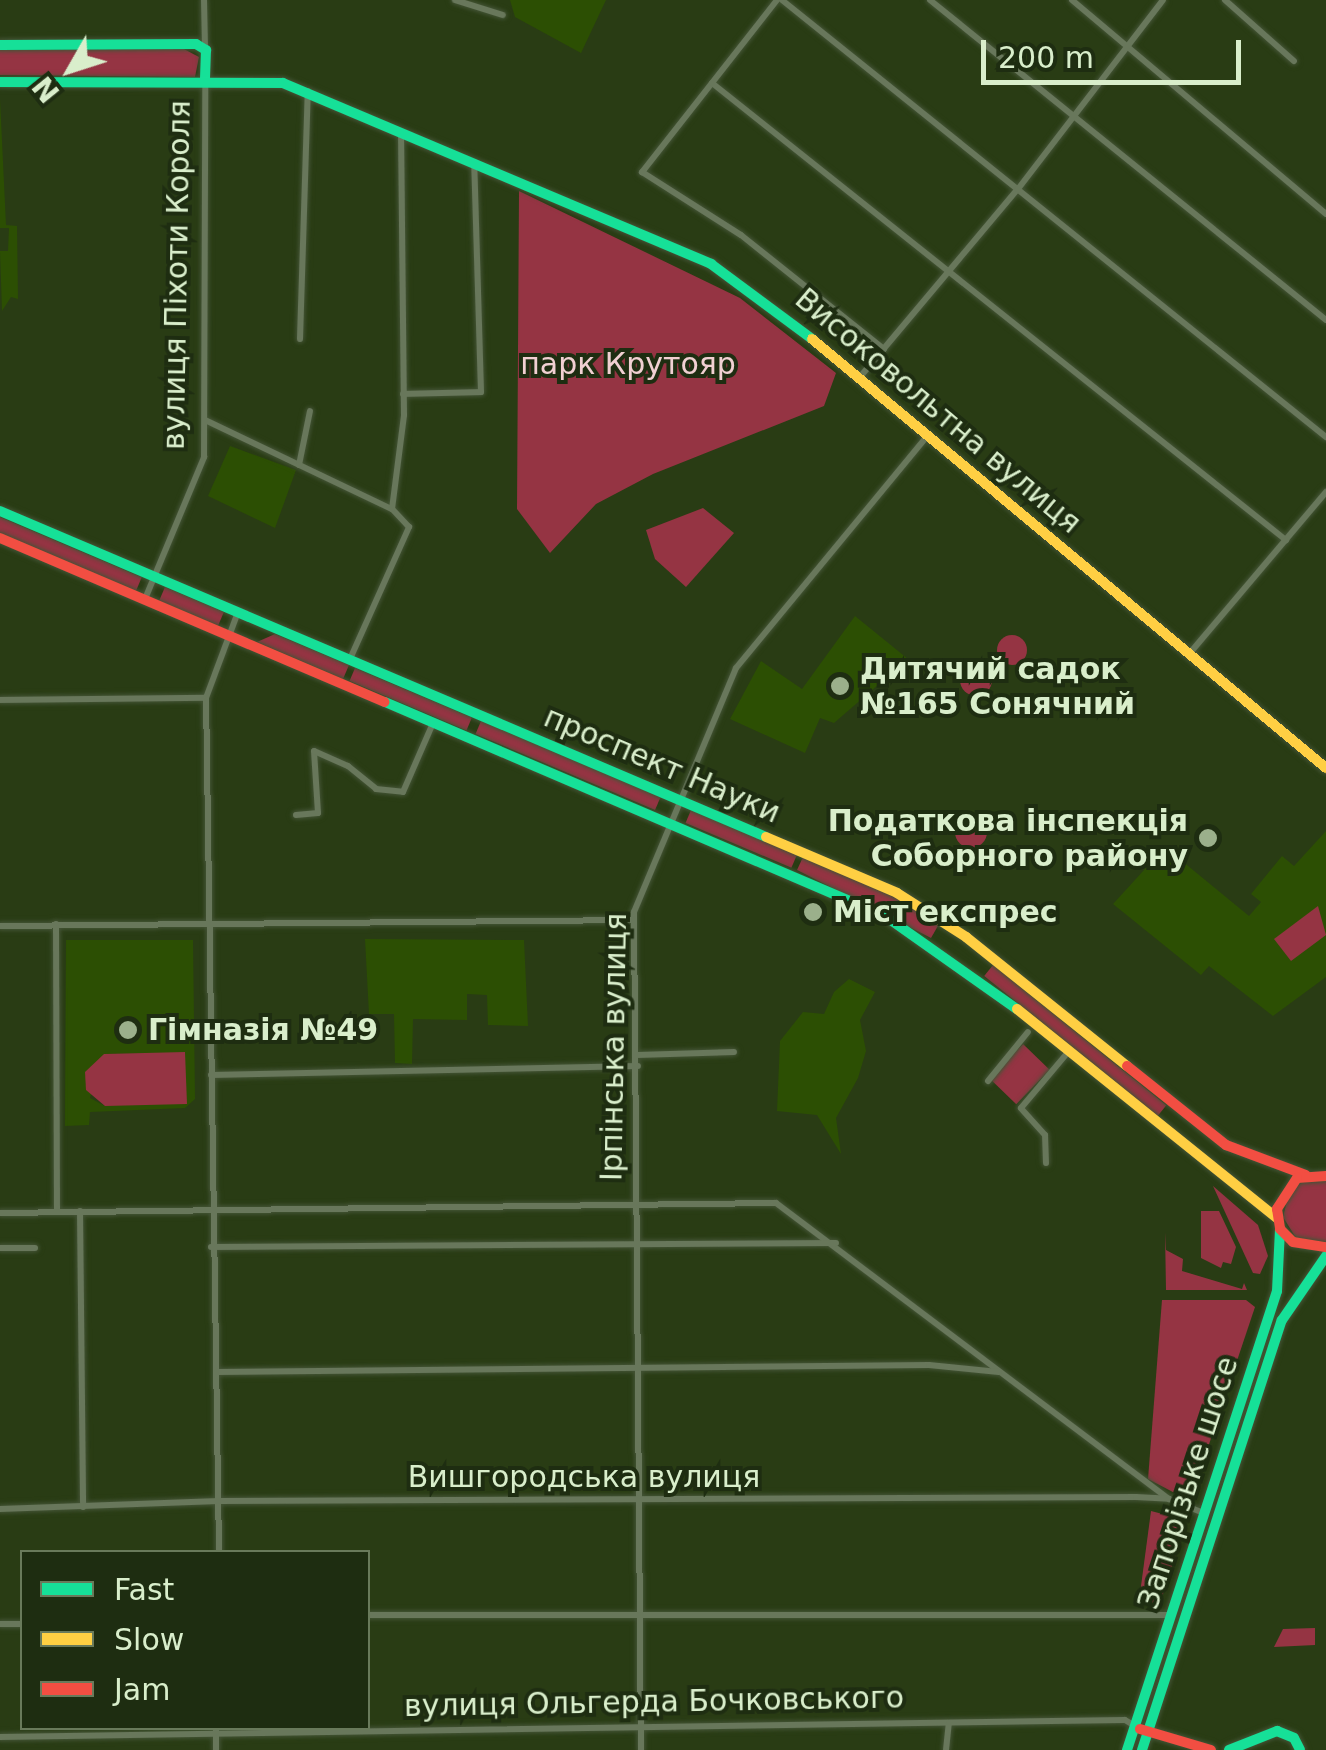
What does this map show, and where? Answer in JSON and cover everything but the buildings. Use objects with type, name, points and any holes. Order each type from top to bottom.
[{"type":"main road","points":[[0,45],[185,42],[206,50]]},
{"type":"main road","name":"вулиця Піхоти Короля","points":[[205,82],[206,50]]},
{"type":"main road","name":"Високовольтна вулиця","points":[[0,82],[205,82],[308,90],[711,264],[860,377],[1326,768]]},
{"type":"main road","name":"проспект Науки","points":[[0,511],[883,887],[940,918],[1239,1153],[1326,1176]]},
{"type":"main road","name":"проспект Науки","points":[[0,538],[668,822],[906,928],[1070,1050],[1181,1140],[1302,1247],[1326,1247]]},
{"type":"main road","points":[[1279,1224],[1283,1191],[1326,1168]]},
{"type":"main road","name":"Запорізьке шосе","points":[[1127,1750],[1277,1291],[1279,1224]]},
{"type":"main road","name":"Запорізьке шосе","points":[[1142,1750],[1282,1320],[1326,1256]]},
{"type":"main road","name":"вулиця Ольгерда Бочковського","points":[[1135,1726],[1148,1734],[1211,1750]]},
{"type":"main road","points":[[1228,1750],[1258,1744],[1283,1732],[1300,1750]]},
{"type":"street","name":"вулиця Піхоти Короля","points":[[204,0],[206,50]]},
{"type":"street","points":[[455,0],[503,15]]},
{"type":"street","points":[[1286,540],[712,83],[779,0],[1326,437]]},
{"type":"street","points":[[930,0],[1076,113],[1326,320]]},
{"type":"street","points":[[1072,0],[1326,214]]},
{"type":"street","points":[[860,377],[1018,189],[1163,0]]},
{"type":"street","points":[[1226,0],[1294,61]]},
{"type":"street","name":"вулиця Піхоти Короля","points":[[145,600],[204,457],[205,82]]},
{"type":"street","name":"Високовольтна вулиця","points":[[712,83],[642,172],[741,235],[884,349]]},
{"type":"street","points":[[300,339],[308,90]]},
{"type":"street","points":[[392,509],[403,394],[401,128]]},
{"type":"street","points":[[403,394],[481,392],[474,160]]},
{"type":"street","points":[[299,465],[310,411]]},
{"type":"street","points":[[205,420],[392,509],[408,527],[350,660]]},
{"type":"street","name":"Ірпінська вулиця","points":[[641,1750],[643,1612],[633,1202],[638,1066],[633,920],[668,822],[736,668],[928,434]]},
{"type":"street","points":[[1189,654],[1326,492]]},
{"type":"street","points":[[219,1550],[211,1247],[206,698],[238,612]]},
{"type":"street","points":[[0,700],[206,698]]},
{"type":"street","points":[[296,815],[318,813],[314,751],[348,766],[376,789],[403,792],[434,722]]},
{"type":"street","points":[[0,926],[633,920]]},
{"type":"street","points":[[56,924],[57,1212]]},
{"type":"street","points":[[988,1082],[1028,1032]]},
{"type":"street","points":[[1046,1162],[1045,1135],[1021,1108],[1070,1050]]},
{"type":"street","points":[[637,1056],[734,1052]]},
{"type":"street","points":[[210,1075],[638,1066]]},
{"type":"street","points":[[1181,1140],[1196,1122]]},
{"type":"street","points":[[0,1212],[776,1203],[838,1244],[1168,1499],[1204,1513]]},
{"type":"street","points":[[80,1211],[83,1507]]},
{"type":"street","points":[[211,1247],[634,1240],[838,1244]]},
{"type":"street","points":[[0,1248],[35,1248]]},
{"type":"street","points":[[216,1372],[982,1366],[1006,1374]]},
{"type":"street","name":"Вишгородська вулиця","points":[[0,1509],[219,1500],[1168,1499]]},
{"type":"street","points":[[370,1615],[1171,1615]]},
{"type":"street","name":"вулиця Ольгерда Бочковського","points":[[370,1728],[1124,1720],[1135,1726]]},
{"type":"street","name":"вулиця Ольгерда Бочковського","points":[[946,1750],[948,1724]]},
{"type":"street","name":"вулиця Ольгерда Бочковського","points":[[0,1737],[168,1730]]},
{"type":"shaded area","points":[[510,0],[606,0],[581,53],[515,17]]},
{"type":"shaded area","points":[[0,99],[6,225],[17,226],[18,299],[11,297],[2,311],[0,251],[8,251],[9,228],[0,228]]},
{"type":"shaded area","points":[[230,446],[296,470],[275,528],[208,496]]},
{"type":"shaded area","name":"Дитячий садок №165 Сонячний","points":[[855,616],[908,659],[834,723],[820,718],[805,753],[730,719],[761,661],[802,689]]},
{"type":"shaded area","points":[[1326,831],[1326,977],[1273,1016],[1209,966],[1201,975],[1113,904],[1165,847],[1249,916],[1261,902],[1251,894],[1282,856],[1294,866]]},
{"type":"shaded area","points":[[365,939],[524,940],[528,1026],[488,1025],[487,995],[467,994],[467,1020],[413,1019],[412,1064],[395,1063],[394,1014],[369,1014]]},
{"type":"shaded area","name":"Гімназія №49","points":[[66,940],[193,940],[195,1099],[185,1108],[90,1112],[89,1125],[65,1126]],"holes":[[[184,1053],[105,1106],[90,1098],[104,1054]]]},
{"type":"shaded area","points":[[849,979],[875,992],[860,1020],[866,1051],[858,1078],[836,1118],[841,1154],[817,1115],[777,1111],[780,1041],[803,1012],[824,1014],[834,992]]},
{"type":"green space","points":[[182,48],[199,57],[195,77],[0,75],[0,50]]},
{"type":"green space","name":"парк Крутояр","points":[[519,191],[740,298],[836,373],[824,406],[653,474],[596,504],[550,553],[517,509]]},
{"type":"green space","points":[[703,508],[734,533],[686,587],[655,559],[646,530]]},
{"type":"green space","points":[[0,517],[142,577],[136,592],[0,534]]},
{"type":"green space","points":[[165,587],[224,612],[218,626],[159,601]]},
{"type":"green space","points":[[275,634],[349,665],[343,679],[257,642]]},
{"type":"green space","points":[[1012,635],[1023,639],[1027,650],[1023,661],[1012,665],[1001,661],[997,650],[1001,639]]},
{"type":"green space","points":[[976,664],[987,669],[992,680],[987,691],[976,696],[965,691],[960,680],[965,669]]},
{"type":"green space","points":[[355,668],[472,718],[466,731],[350,681]]},
{"type":"green space","points":[[481,721],[660,797],[655,810],[476,734]]},
{"type":"green space","points":[[691,810],[797,855],[791,868],[686,823]]},
{"type":"green space","points":[[971,816],[982,821],[987,832],[982,843],[971,848],[960,843],[955,832],[960,821]]},
{"type":"green space","points":[[803,857],[895,897],[939,924],[931,938],[797,870]]},
{"type":"green space","points":[[1318,906],[1326,935],[1291,961],[1274,939]]},
{"type":"green space","points":[[993,965],[1166,1105],[1157,1116],[984,976]]},
{"type":"green space","points":[[1023,1044],[1050,1070],[1016,1104],[990,1079]]},
{"type":"green space","points":[[185,1052],[187,1104],[105,1106],[86,1090],[85,1072],[104,1054]]},
{"type":"green space","points":[[1326,1181],[1326,1242],[1296,1238],[1283,1217],[1289,1193],[1302,1182]]},
{"type":"green space","points":[[1213,1186],[1258,1225],[1268,1256],[1260,1274],[1253,1273]]},
{"type":"green space","points":[[1201,1211],[1219,1211],[1236,1247],[1231,1264],[1223,1262],[1221,1268],[1201,1258]]},
{"type":"green space","points":[[1165,1232],[1166,1250],[1183,1259],[1182,1271],[1242,1289],[1244,1283],[1247,1290],[1166,1290]]},
{"type":"green space","points":[[1162,1300],[1246,1300],[1255,1307],[1190,1501],[1148,1479]]},
{"type":"green space","points":[[1151,1511],[1178,1518],[1185,1527],[1163,1594],[1152,1603],[1139,1601]]},
{"type":"green space","points":[[1315,1628],[1315,1645],[1274,1647],[1283,1629]]},
{"type":"traffic: fast","points":[[0,45],[196,44],[206,50],[205,82]]},
{"type":"traffic: fast","points":[[0,82],[283,83],[711,264],[812,339]]},
{"type":"traffic: fast","points":[[0,511],[766,837]]},
{"type":"traffic: fast","points":[[385,702],[885,916],[1017,1009]]},
{"type":"traffic: fast","points":[[1127,1750],[1277,1291],[1280,1229]]},
{"type":"traffic: fast","points":[[1142,1750],[1282,1320],[1326,1256]]},
{"type":"traffic: fast","points":[[1229,1750],[1277,1731],[1294,1738],[1300,1750]]},
{"type":"traffic: slow","points":[[812,339],[1326,768]]},
{"type":"traffic: slow","points":[[766,837],[897,893],[966,937],[1127,1066]]},
{"type":"traffic: slow","points":[[1017,1009],[1277,1218]]},
{"type":"traffic: jam","points":[[0,538],[385,702]]},
{"type":"traffic: jam","points":[[1127,1066],[1226,1145],[1306,1175]]},
{"type":"traffic: jam","points":[[1326,1176],[1297,1178],[1277,1209],[1280,1229],[1293,1242],[1326,1247]]},
{"type":"traffic: jam","points":[[1140,1729],[1211,1750]]},
{"type":"place","name":"Дитячий садок №165 Сонячний","points":[[840,686]]},
{"type":"place","name":"Податкова інспекція Соборного району","points":[[1208,838]]},
{"type":"place","name":"Міст експрес","points":[[813,912]]},
{"type":"place","name":"Гімназія №49","points":[[128,1030]]}]
